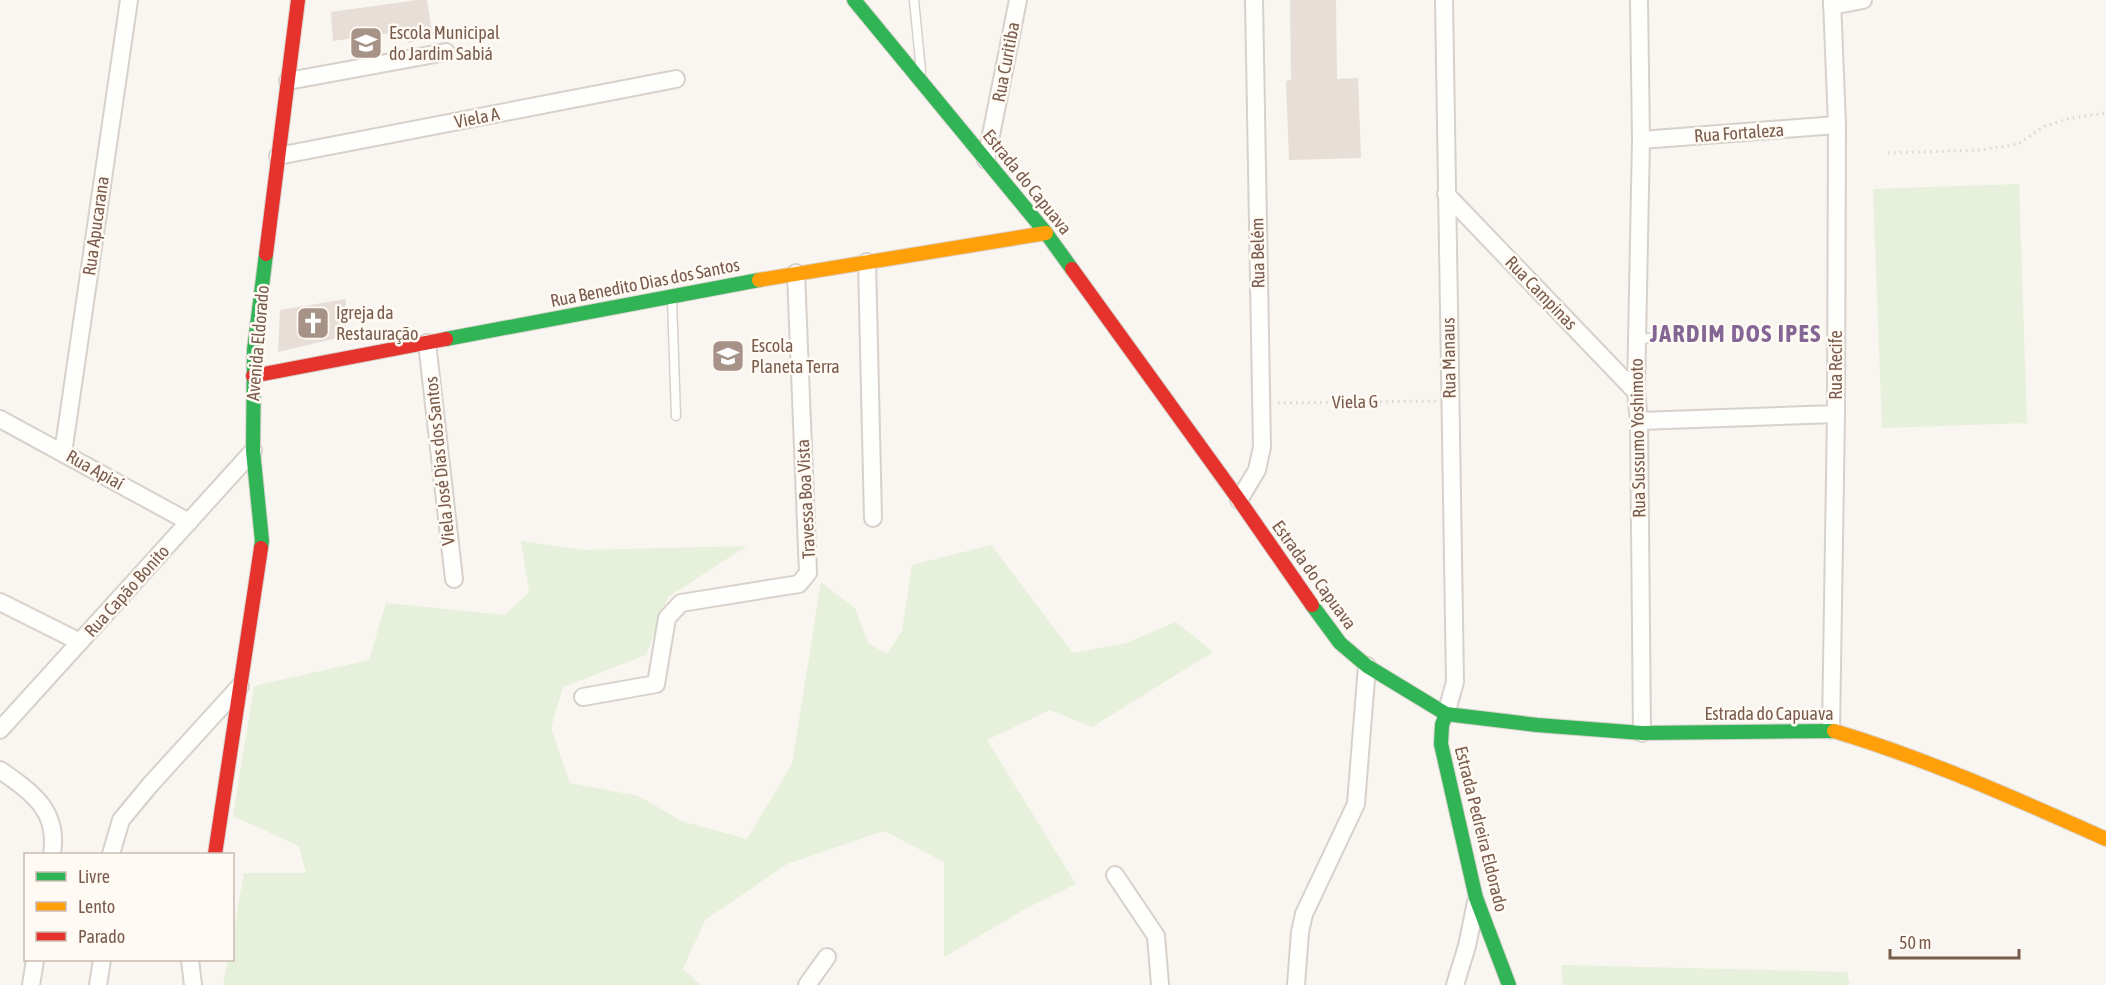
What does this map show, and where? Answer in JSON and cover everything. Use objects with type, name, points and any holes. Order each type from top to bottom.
[{"type":"street","name":"Rua Apucarana","points":[[63,453],[129,0]]},
{"type":"street","name":"Avenida Eldorado","points":[[215,853],[262,541],[253,451],[254,350],[298,0]]},
{"type":"street","name":"Estrada do Capuava","points":[[854,0],[1046,233],[1340,643],[1367,666],[1446,714],[1537,725],[1642,733],[1831,730],[1874,742],[2032,806],[2106,839]]},
{"type":"street","name":"Rua Curitiba","points":[[986,160],[1018,0]]},
{"type":"street","name":"Rua Belém","points":[[1239,500],[1257,470],[1261,457],[1254,0]]},
{"type":"street","name":"Rua Manaus","points":[[1444,0],[1455,682],[1446,714]]},
{"type":"street","name":"Rua Sussumo Yoshimoto","points":[[1639,0],[1641,140],[1636,392],[1639,421],[1642,733]]},
{"type":"street","points":[[1832,3],[1863,0]]},
{"type":"street","name":"Rua Recife","points":[[1831,730],[1836,414],[1837,125],[1832,3]]},
{"type":"street","points":[[288,81],[446,52]]},
{"type":"street","name":"Viela A","points":[[278,156],[676,79]]},
{"type":"street","name":"Rua Fortaleza","points":[[1641,140],[1837,125]]},
{"type":"street","name":"Rua Campinas","points":[[1446,194],[1636,392]]},
{"type":"street","name":"Rua Benedito Dias dos Santos","points":[[253,376],[795,273],[1046,233]]},
{"type":"street","points":[[867,262],[873,518]]},
{"type":"street","name":"Travessa Boa Vista","points":[[584,697],[656,684],[667,618],[681,603],[799,584],[808,573],[795,273]]},
{"type":"street","name":"Viela José Dias dos Santos","points":[[427,343],[453,579]]},
{"type":"street","points":[[1639,421],[1836,414]]},
{"type":"street","name":"Rua Apiaí","points":[[0,419],[189,522]]},
{"type":"street","name":"Rua Capão Bonito","points":[[0,730],[253,451]]},
{"type":"street","points":[[0,602],[80,642]]},
{"type":"street","points":[[1296,985],[1300,932],[1304,914],[1356,804],[1367,666]]},
{"type":"street","points":[[112,853],[121,820],[241,685]]},
{"type":"street","name":"Estrada Pedreira Eldorado","points":[[1446,714],[1442,725],[1441,744],[1476,898],[1509,985]]},
{"type":"street","points":[[4,773],[34,796],[49,815],[53,832],[52,853]]},
{"type":"street","points":[[1115,875],[1156,936],[1160,985]]},
{"type":"street","points":[[1455,985],[1467,946],[1476,898]]},
{"type":"street","points":[[807,985],[827,957]]},
{"type":"street","points":[[31,985],[35,961]]},
{"type":"street","points":[[98,985],[102,961]]},
{"type":"street","points":[[190,961],[193,985]]},
{"type":"lane","points":[[914,0],[921,81]]},
{"type":"lane","points":[[672,296],[676,416]]},
{"type":"lane","points":[[1636,340],[1700,330]]},
{"type":"path","points":[[1888,153],[1980,150],[2018,144],[2045,126],[2067,119],[2106,112]]},
{"type":"path","name":"Viela G","points":[[1261,404],[1450,401]]},
{"type":"green space","points":[[2019,184],[2027,423],[1882,428],[1873,189]]},
{"type":"green space","points":[[521,541],[583,550],[747,546],[668,597],[646,655],[563,687],[551,728],[570,783],[639,796],[681,821],[747,839],[792,764],[821,582],[855,608],[868,643],[887,654],[902,631],[912,565],[991,545],[1073,653],[1126,643],[1176,622],[1213,652],[1092,727],[1050,710],[987,740],[1076,884],[1025,909],[944,957],[944,862],[884,831],[787,864],[705,920],[683,969],[701,985],[223,985],[228,961],[234,961],[234,928],[244,873],[306,873],[299,846],[233,816],[254,686],[369,660],[386,603],[505,615],[529,592]]},
{"type":"green space","points":[[1561,965],[1847,972],[1850,985],[1563,985]]},
{"type":"building","points":[[427,0],[433,37],[408,43],[405,31],[333,41],[331,12]]},
{"type":"building","points":[[1290,0],[1336,0],[1337,79],[1358,78],[1361,158],[1289,160],[1286,81],[1291,80]]},
{"type":"building","name":"Igreja da Restauração","points":[[346,299],[346,336],[278,352],[280,310]]},
{"type":"traffic: fast","points":[[854,0],[1046,233],[1072,269]]},
{"type":"traffic: fast","points":[[261,548],[253,451],[254,350],[266,254]]},
{"type":"traffic: fast","points":[[446,339],[759,280]]},
{"type":"traffic: fast","points":[[1312,605],[1340,643],[1367,666],[1446,714],[1537,725],[1642,733],[1834,731]]},
{"type":"traffic: fast","points":[[1446,714],[1442,725],[1441,744],[1476,898],[1509,985]]},
{"type":"traffic: slow","points":[[759,280],[1046,233]]},
{"type":"traffic: slow","points":[[1834,731],[1937,767],[2106,839]]},
{"type":"traffic: jam","points":[[266,254],[298,0]]},
{"type":"traffic: jam","points":[[1072,269],[1312,605]]},
{"type":"traffic: jam","points":[[253,376],[446,339]]},
{"type":"traffic: jam","points":[[215,853],[261,548]]},
{"type":"place","name":"Escola Municipal do Jardim Sabiá","points":[[366,43]]},
{"type":"place","name":"Igreja da Restauração","points":[[313,323]]},
{"type":"place","name":"Escola Planeta Terra","points":[[728,356]]},
{"type":"district","name":"JARDIM DOS IPES","points":[[1736,334]]}]
